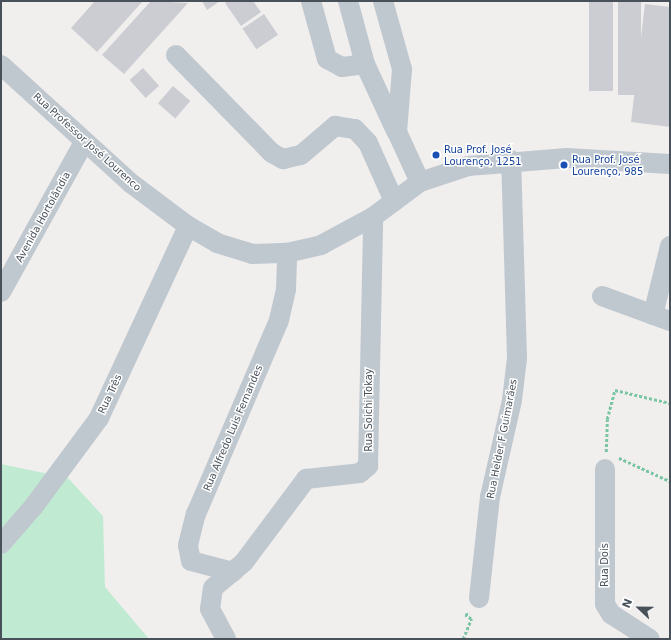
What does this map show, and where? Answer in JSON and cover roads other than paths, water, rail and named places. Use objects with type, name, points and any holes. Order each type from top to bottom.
[{"type":"street","points":[[311,1],[327,59],[337,66],[365,64]]},
{"type":"street","points":[[348,1],[365,64],[420,182]]},
{"type":"street","points":[[384,1],[402,69],[397,132]]},
{"type":"street","points":[[176,55],[272,154],[283,159],[301,155],[335,126],[355,129],[368,143],[394,201]]},
{"type":"street","name":"Rua Professor José Lourenco","points":[[1,65],[84,142],[188,226],[217,243],[252,254],[287,253],[320,245],[373,217],[420,182],[468,166],[512,160],[567,158],[670,164]]},
{"type":"street","name":"Avenida Hortolândia","points":[[1,292],[84,142]]},
{"type":"street","name":"Rua Helder F Guimarães","points":[[479,598],[490,497],[512,400],[517,358],[512,160]]},
{"type":"street","name":"Rua Soichi Tokay","points":[[226,639],[210,609],[209,598],[213,588],[233,572],[306,479],[360,473],[368,466],[373,217]]},
{"type":"street","name":"Rua Três","points":[[1,544],[34,506],[99,418],[188,226]]},
{"type":"street","points":[[602,296],[662,318],[670,246]]},
{"type":"street","name":"Rua Alfredo Luis Fernandes","points":[[233,572],[191,561],[188,545],[196,514],[279,320],[286,289],[287,253]]},
{"type":"street","name":"Rua Dois","points":[[606,461],[605,604],[611,614],[650,639]]},
{"type":"place","name":"Rua Prof. José Lourenço, 1251","points":[[436,155]]},
{"type":"place","name":"Rua Prof. José Lourenço, 985","points":[[564,165]]}]
